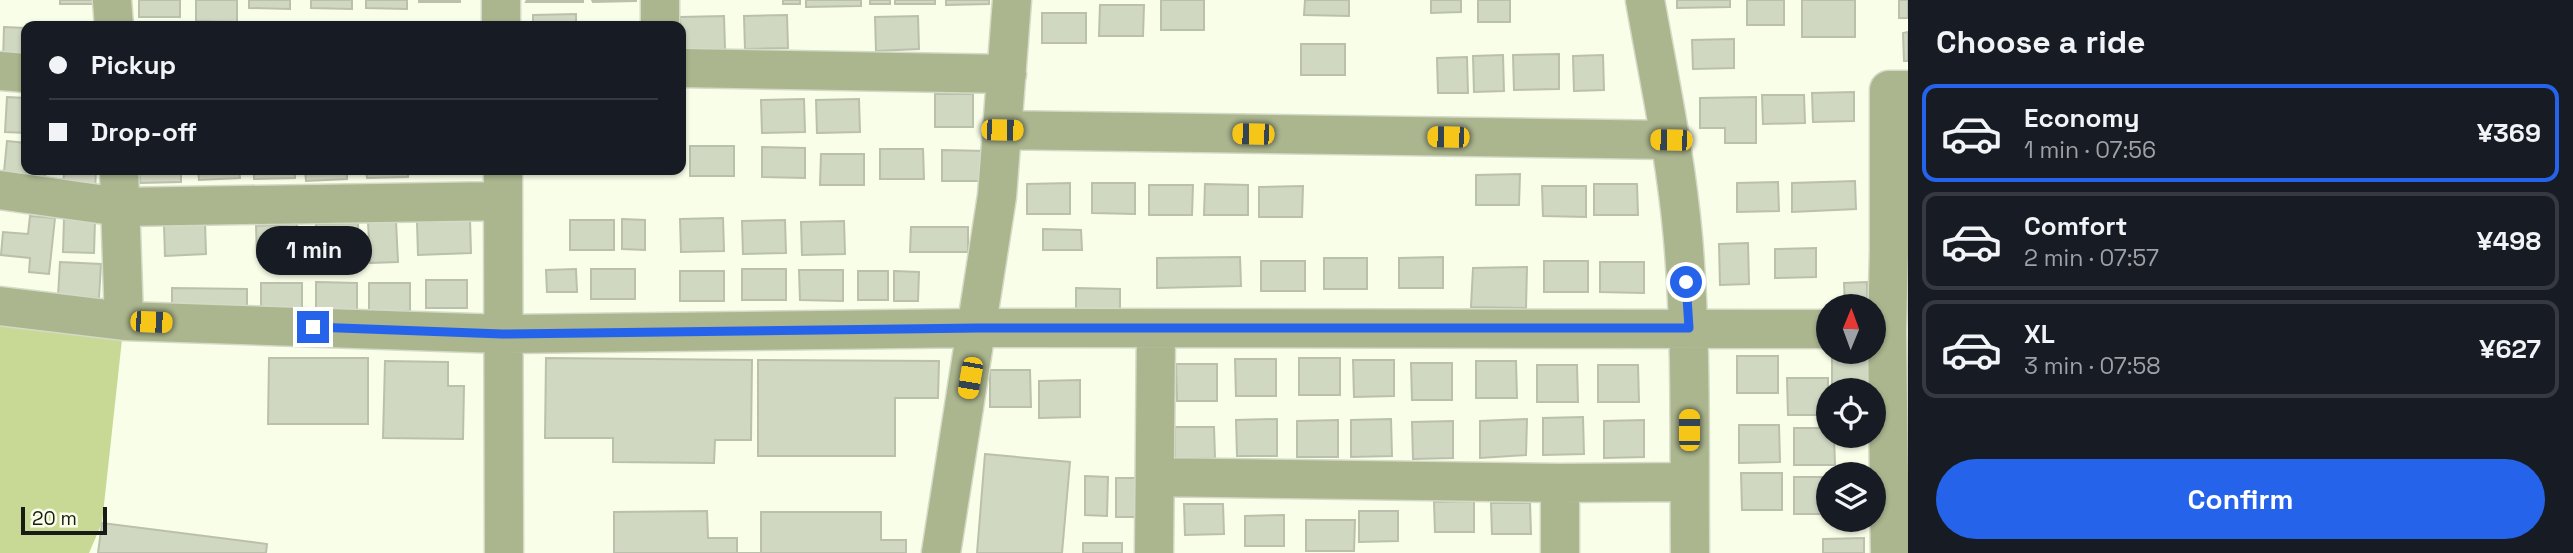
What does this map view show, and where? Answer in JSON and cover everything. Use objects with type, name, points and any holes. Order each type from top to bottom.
[{"type":"street","points":[[112,0],[114,21]]},
{"type":"street","points":[[501,0],[501,21]]},
{"type":"street","points":[[660,0],[660,21]]},
{"type":"street","points":[[942,553],[997,196],[1012,0]]},
{"type":"street","points":[[1645,0],[1671,140],[1683,236],[1689,328],[1690,553]]},
{"type":"street","points":[[686,68],[1007,74]]},
{"type":"street","points":[[0,71],[21,73]]},
{"type":"street","points":[[1886,308],[1899,252],[1889,90],[1908,90]]},
{"type":"street","points":[[1002,130],[1671,140]]},
{"type":"street","points":[[119,175],[124,321]]},
{"type":"street","points":[[0,190],[120,207],[503,185],[504,553]]},
{"type":"street","points":[[0,306],[124,321],[502,334],[978,328],[1816,329]]},
{"type":"street","points":[[1154,553],[1156,329]]},
{"type":"street","points":[[1886,359],[1898,427],[1890,553]]},
{"type":"street","points":[[1156,477],[1560,483],[1689,482]]},
{"type":"street","points":[[1560,483],[1560,553]]},
{"type":"green space","points":[[0,308],[124,321],[102,523],[89,553],[0,553]]},
{"type":"building","points":[[60,0],[100,0],[100,4],[60,4]]},
{"type":"building","points":[[139,0],[180,0],[180,17],[139,17]]},
{"type":"building","points":[[196,0],[237,0],[237,21],[196,21]]},
{"type":"building","points":[[249,0],[290,0],[290,9],[249,8]]},
{"type":"building","points":[[311,0],[352,0],[352,9],[311,8]]},
{"type":"building","points":[[366,0],[407,0],[407,9],[366,8]]},
{"type":"building","points":[[460,0],[460,2],[419,2]]},
{"type":"building","points":[[583,0],[583,2],[526,2]]},
{"type":"building","points":[[592,0],[636,0],[636,1],[593,2]]},
{"type":"building","points":[[783,0],[800,0],[800,4],[783,4]]},
{"type":"building","points":[[806,0],[861,0],[861,6],[806,7]]},
{"type":"building","points":[[870,0],[890,0],[890,4],[870,4]]},
{"type":"building","points":[[895,0],[935,0],[935,4],[895,4]]},
{"type":"building","points":[[946,0],[989,0],[989,4],[946,5]]},
{"type":"building","points":[[1161,0],[1204,0],[1204,30],[1161,30]]},
{"type":"building","points":[[1305,0],[1349,0],[1349,16],[1304,15]]},
{"type":"building","points":[[1431,0],[1461,0],[1461,12],[1431,13]]},
{"type":"building","points":[[1478,0],[1510,0],[1510,22],[1478,22]]},
{"type":"building","points":[[1677,0],[1730,0],[1730,7],[1677,8]]},
{"type":"building","points":[[1747,0],[1784,0],[1784,25],[1747,25]]},
{"type":"building","points":[[1802,0],[1855,0],[1855,37],[1802,37]]},
{"type":"building","points":[[1899,0],[1908,0],[1908,18],[1899,18]]},
{"type":"building","points":[[1100,5],[1144,5],[1143,36],[1099,36]]},
{"type":"building","points":[[1042,13],[1086,13],[1086,43],[1042,43]]},
{"type":"building","points":[[576,14],[576,21],[533,21],[533,15]]},
{"type":"building","points":[[787,15],[788,48],[745,49],[744,16]]},
{"type":"building","points":[[724,16],[725,49],[686,50],[686,21],[680,21],[680,17]]},
{"type":"building","points":[[918,16],[919,49],[876,51],[875,17]]},
{"type":"building","points":[[4,27],[21,28],[21,62],[3,62]]},
{"type":"building","points":[[1908,32],[1908,61],[1904,61],[1903,33]]},
{"type":"building","points":[[1734,39],[1734,68],[1693,69],[1692,40]]},
{"type":"building","points":[[1301,44],[1345,44],[1345,75],[1301,75]]},
{"type":"building","points":[[1559,54],[1559,89],[1514,90],[1513,55]]},
{"type":"building","points":[[1503,55],[1504,91],[1474,92],[1473,56]]},
{"type":"building","points":[[1603,55],[1604,90],[1574,91],[1573,56]]},
{"type":"building","points":[[1467,57],[1468,93],[1438,93],[1437,58]]},
{"type":"building","points":[[1854,92],[1854,121],[1813,122],[1812,93]]},
{"type":"building","points":[[935,94],[973,94],[973,127],[935,127]]},
{"type":"building","points":[[1762,95],[1804,95],[1805,123],[1763,124]]},
{"type":"building","points":[[7,97],[21,98],[21,133],[5,132]]},
{"type":"building","points":[[1756,97],[1756,143],[1725,143],[1725,128],[1700,128],[1700,98]]},
{"type":"building","points":[[804,99],[805,132],[762,133],[761,100]]},
{"type":"building","points":[[859,99],[860,132],[817,133],[816,100]]},
{"type":"building","points":[[7,141],[21,142],[21,174],[4,172]]},
{"type":"building","points":[[690,146],[734,146],[734,176],[690,176]]},
{"type":"building","points":[[762,147],[805,148],[805,178],[762,177]]},
{"type":"building","points":[[880,149],[923,149],[924,179],[880,179]]},
{"type":"building","points":[[942,150],[986,151],[986,181],[942,181]]},
{"type":"building","points":[[821,154],[864,154],[864,185],[820,185]]},
{"type":"building","points":[[1520,174],[1519,205],[1476,205],[1476,175]]},
{"type":"building","points":[[64,175],[96,175],[95,193],[63,192]]},
{"type":"building","points":[[139,175],[181,175],[181,182],[140,183]]},
{"type":"building","points":[[198,175],[240,175],[240,178],[199,180]]},
{"type":"building","points":[[254,175],[295,175],[295,178],[254,179]]},
{"type":"building","points":[[305,175],[347,175],[347,179],[306,181]]},
{"type":"building","points":[[367,175],[408,175],[408,177],[367,178]]},
{"type":"building","points":[[1855,181],[1856,209],[1792,212],[1792,183]]},
{"type":"building","points":[[1778,182],[1779,211],[1737,212],[1737,183]]},
{"type":"building","points":[[1070,183],[1070,214],[1027,214],[1027,184]]},
{"type":"building","points":[[1092,183],[1135,183],[1135,214],[1092,213]]},
{"type":"building","points":[[1205,184],[1248,185],[1248,215],[1204,215]]},
{"type":"building","points":[[1594,184],[1637,184],[1638,215],[1594,215]]},
{"type":"building","points":[[1149,185],[1193,185],[1192,215],[1149,215]]},
{"type":"building","points":[[1303,186],[1302,217],[1259,217],[1259,187]]},
{"type":"building","points":[[1542,186],[1586,186],[1586,217],[1543,216]]},
{"type":"building","points":[[30,216],[55,218],[49,274],[29,272],[30,258],[1,255],[3,232],[28,234]]},
{"type":"building","points":[[723,218],[724,251],[681,252],[680,219]]},
{"type":"building","points":[[64,219],[95,220],[94,253],[63,252]]},
{"type":"building","points":[[622,219],[645,220],[645,250],[622,249]]},
{"type":"building","points":[[470,220],[471,253],[418,255],[417,222]]},
{"type":"building","points":[[570,220],[614,220],[614,250],[570,250]]},
{"type":"building","points":[[785,220],[786,253],[743,254],[742,221]]},
{"type":"building","points":[[396,221],[398,262],[370,263],[368,222]]},
{"type":"building","points":[[844,221],[845,254],[802,255],[801,222]]},
{"type":"building","points":[[205,222],[206,254],[165,256],[164,224]]},
{"type":"building","points":[[358,223],[359,255],[317,256],[316,224]]},
{"type":"building","points":[[297,224],[298,256],[257,257],[256,226]]},
{"type":"building","points":[[911,227],[968,227],[968,252],[910,252]]},
{"type":"building","points":[[1043,229],[1081,230],[1082,250],[1043,250]]},
{"type":"building","points":[[1748,243],[1749,284],[1720,285],[1719,244]]},
{"type":"building","points":[[1816,248],[1816,277],[1775,278],[1775,249]]},
{"type":"building","points":[[1240,257],[1241,286],[1157,288],[1157,258]]},
{"type":"building","points":[[1443,257],[1443,288],[1399,288],[1399,258]]},
{"type":"building","points":[[1324,258],[1367,258],[1367,289],[1324,289]]},
{"type":"building","points":[[1261,261],[1305,261],[1305,291],[1261,291]]},
{"type":"building","points":[[1544,261],[1588,261],[1588,292],[1544,292]]},
{"type":"building","points":[[60,262],[101,264],[99,298],[58,296]]},
{"type":"building","points":[[1600,262],[1644,262],[1644,293],[1600,292]]},
{"type":"building","points":[[1527,267],[1526,308],[1471,307],[1473,268]]},
{"type":"building","points":[[576,269],[577,292],[547,292],[546,270]]},
{"type":"building","points":[[591,269],[635,269],[635,299],[591,299]]},
{"type":"building","points":[[742,269],[786,269],[786,300],[742,300]]},
{"type":"building","points":[[799,270],[843,270],[843,301],[800,300]]},
{"type":"building","points":[[680,271],[724,271],[724,301],[680,301]]},
{"type":"building","points":[[858,271],[888,271],[888,300],[858,300]]},
{"type":"building","points":[[894,271],[919,272],[918,301],[894,301]]},
{"type":"building","points":[[426,280],[467,280],[467,308],[426,308]]},
{"type":"building","points":[[316,282],[357,283],[357,310],[316,310]]},
{"type":"building","points":[[1867,282],[1867,294],[1844,294],[1844,283]]},
{"type":"building","points":[[261,283],[302,283],[302,311],[261,311]]},
{"type":"building","points":[[369,283],[410,283],[410,311],[369,311]]},
{"type":"building","points":[[172,288],[247,289],[247,315],[172,314]]},
{"type":"building","points":[[1076,288],[1120,289],[1120,319],[1076,319]]},
{"type":"building","points":[[1737,356],[1778,356],[1778,393],[1737,393]]},
{"type":"building","points":[[269,358],[368,358],[368,424],[268,424]]},
{"type":"building","points":[[546,358],[752,360],[751,440],[715,440],[714,463],[613,462],[613,438],[545,438]]},
{"type":"building","points":[[1299,358],[1340,358],[1340,395],[1299,395]]},
{"type":"building","points":[[1235,359],[1276,359],[1276,396],[1236,396]]},
{"type":"building","points":[[758,360],[939,361],[938,398],[895,398],[895,456],[758,456]]},
{"type":"building","points":[[1353,360],[1394,360],[1394,396],[1354,397]]},
{"type":"building","points":[[385,361],[448,362],[448,386],[464,386],[463,439],[383,438]]},
{"type":"building","points":[[1476,361],[1516,361],[1517,398],[1476,398]]},
{"type":"building","points":[[1411,363],[1452,363],[1452,400],[1412,400]]},
{"type":"building","points":[[1176,364],[1217,364],[1217,401],[1177,401]]},
{"type":"building","points":[[1832,364],[1872,364],[1873,378],[1832,378]]},
{"type":"building","points":[[1537,365],[1577,365],[1578,402],[1537,402]]},
{"type":"building","points":[[1598,365],[1638,365],[1639,402],[1598,402]]},
{"type":"building","points":[[990,370],[1030,370],[1031,407],[990,407]]},
{"type":"building","points":[[1787,378],[1816,378],[1816,415],[1788,415]]},
{"type":"building","points":[[1080,380],[1080,417],[1039,418],[1039,381]]},
{"type":"building","points":[[1583,417],[1584,454],[1543,455],[1543,418]]},
{"type":"building","points":[[1277,419],[1277,456],[1237,456],[1236,420]]},
{"type":"building","points":[[1391,419],[1392,456],[1351,457],[1351,420]]},
{"type":"building","points":[[1527,419],[1526,455],[1480,458],[1480,421]]},
{"type":"building","points":[[1338,420],[1338,457],[1297,457],[1297,421]]},
{"type":"building","points":[[1644,420],[1644,457],[1604,458],[1604,421]]},
{"type":"building","points":[[1453,421],[1453,458],[1413,459],[1412,422]]},
{"type":"building","points":[[1739,425],[1779,425],[1780,462],[1739,463]]},
{"type":"building","points":[[1175,427],[1214,427],[1215,458],[1175,458]]},
{"type":"building","points":[[1794,428],[1816,428],[1816,448],[1834,448],[1835,462],[1794,465]]},
{"type":"building","points":[[985,454],[1070,462],[1062,553],[977,553]]},
{"type":"building","points":[[1741,473],[1782,473],[1782,510],[1742,510]]},
{"type":"building","points":[[1085,476],[1108,477],[1107,516],[1085,515]]},
{"type":"building","points":[[1794,477],[1816,477],[1816,514],[1794,514]]},
{"type":"building","points":[[1116,478],[1138,478],[1138,517],[1116,517]]},
{"type":"building","points":[[1474,501],[1474,532],[1435,532],[1434,502]]},
{"type":"building","points":[[1491,503],[1530,503],[1531,534],[1492,534]]},
{"type":"building","points":[[1184,504],[1223,504],[1224,534],[1185,535]]},
{"type":"building","points":[[707,511],[708,538],[737,538],[737,553],[614,553],[614,512]]},
{"type":"building","points":[[1359,511],[1398,511],[1398,541],[1359,542]]},
{"type":"building","points":[[761,512],[881,512],[881,540],[906,540],[906,553],[761,553]]},
{"type":"building","points":[[1284,515],[1284,546],[1245,546],[1245,516]]},
{"type":"building","points":[[1306,520],[1355,520],[1354,551],[1306,551]]},
{"type":"building","points":[[102,523],[267,544],[266,553],[98,553]]},
{"type":"building","points":[[1864,538],[1864,553],[1823,553],[1823,539]]},
{"type":"building","points":[[1083,543],[1122,543],[1122,553],[1083,553]]},
{"type":"route","points":[[313,327],[502,334],[978,328],[1689,328],[1686,282]]}]
